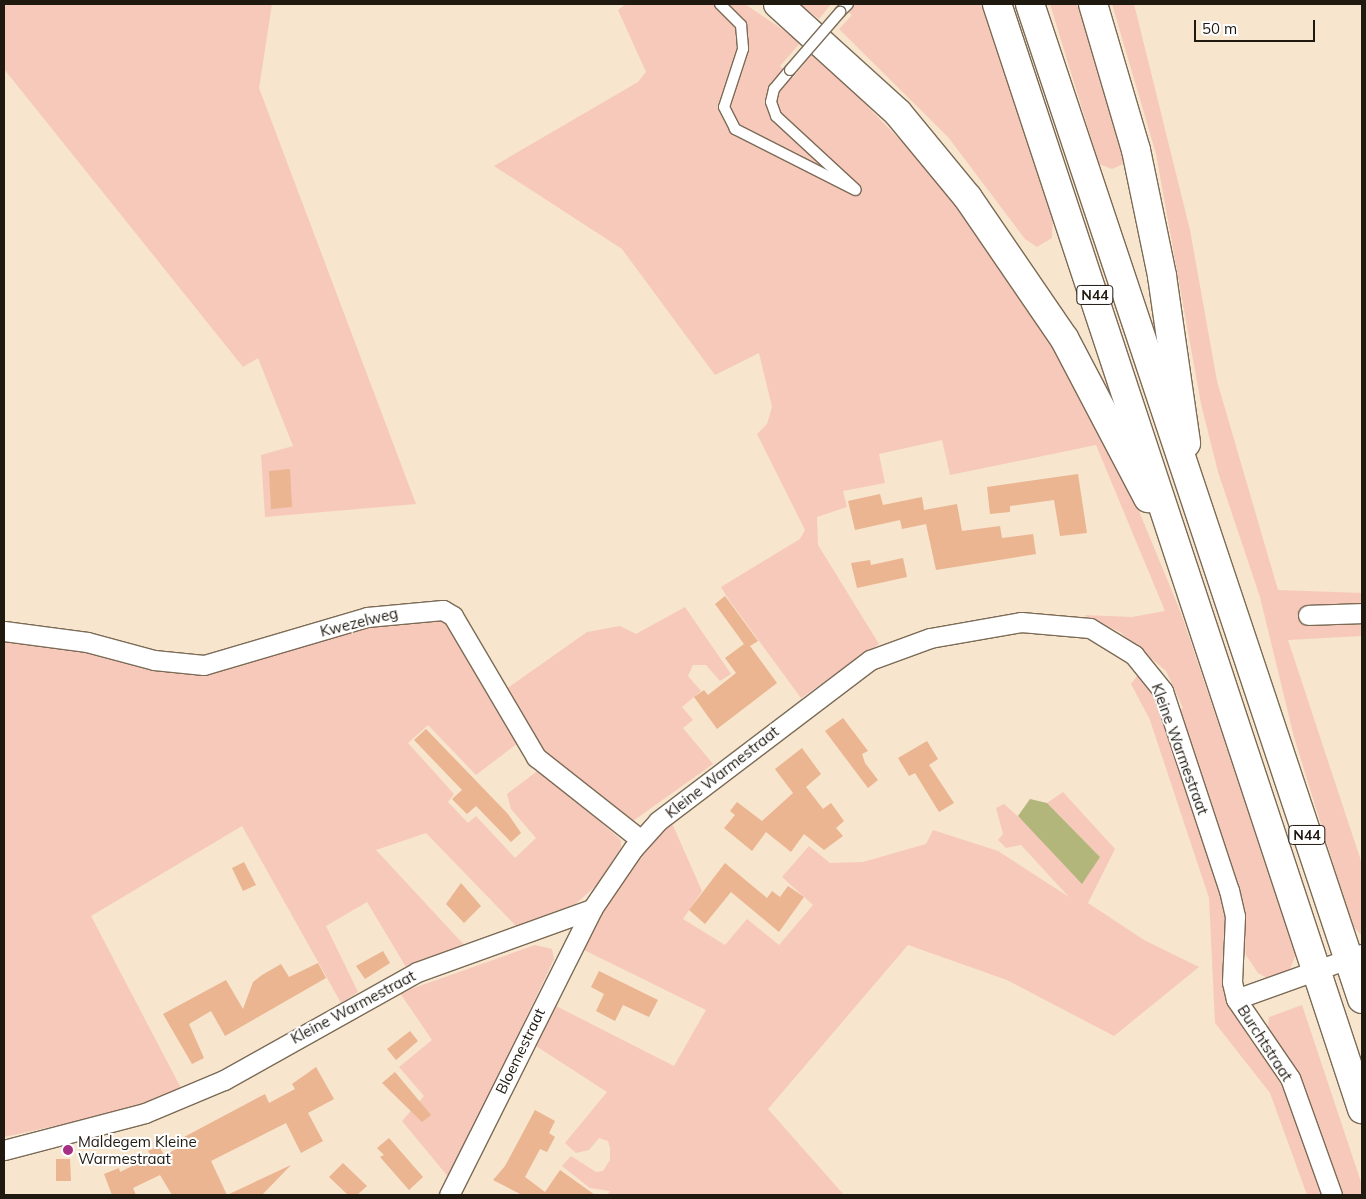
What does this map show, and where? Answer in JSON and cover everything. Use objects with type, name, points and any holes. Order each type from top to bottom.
[{"type":"highway","points":[[778,4],[826,42],[898,113],[968,198],[1032,287],[1122,445],[1207,637]]},
{"type":"highway","name":"N44","points":[[997,4],[1362,1109]]},
{"type":"highway","points":[[1030,4],[1188,480]]},
{"type":"highway","name":"N44","points":[[1093,4],[1136,150],[1162,276],[1184,402],[1188,480],[1356,957],[1362,999]]},
{"type":"street","name":"Kwezelweg","points":[[4,631],[87,642],[154,660],[204,665],[367,617],[442,610],[452,616],[536,757],[640,839]]},
{"type":"street","points":[[1308,615],[1362,613]]},
{"type":"street","name":"Kleine Warmestraat","points":[[4,1150],[145,1113],[224,1080],[417,972],[592,909],[640,839],[870,660],[930,638],[1021,622],[1090,628],[1134,655],[1162,691],[1229,890],[1235,916],[1232,982],[1236,999]]},
{"type":"street","name":"Bloemestraat","points":[[449,1195],[592,909]]},
{"type":"street","name":"Burchtstraat","points":[[1332,1195],[1290,1078],[1236,999],[1356,957]]},
{"type":"lane","points":[[720,4],[741,25],[743,49],[724,106],[735,128],[855,190],[776,116],[771,102],[774,89],[844,8]]},
{"type":"shaded area","points":[[4,4],[272,4],[259,88],[416,504],[265,517],[261,455],[293,446],[258,358],[243,367],[4,69]]},
{"type":"shaded area","points":[[626,4],[745,4],[801,42],[780,66],[793,78],[814,51],[929,170],[993,249],[1068,366],[1129,487],[1181,613],[1296,954],[1290,969],[1280,976],[1267,978],[1258,973],[1246,955],[1242,901],[1178,712],[1183,708],[1166,671],[1120,632],[1084,615],[1132,617],[1165,611],[1096,445],[950,475],[942,440],[879,454],[885,483],[843,491],[847,507],[817,517],[818,545],[879,644],[801,698],[729,600],[721,587],[800,539],[805,530],[757,434],[767,424],[772,407],[759,353],[715,375],[622,249],[494,166],[638,82],[646,72],[618,10]]},
{"type":"shaded area","points":[[800,4],[831,4],[819,19]]},
{"type":"shaded area","points":[[838,4],[986,4],[1053,215],[1052,238],[1037,247],[1025,239],[948,137],[839,29],[852,15]]},
{"type":"shaded area","points":[[1050,4],[1077,4],[1122,146],[1123,164],[1112,169],[1099,164]]},
{"type":"shaded area","points":[[1112,4],[1134,4],[1190,230],[1217,381],[1278,590],[1362,593],[1362,636],[1288,640],[1362,864],[1362,936],[1352,925],[1294,737],[1260,597],[1218,472],[1201,404],[1156,154]]},
{"type":"shaded area","points":[[685,607],[731,674],[720,681],[706,665],[693,665],[688,676],[701,691],[682,707],[693,720],[683,728],[713,764],[633,821],[553,763],[502,692],[587,632],[620,626],[636,634]]},
{"type":"shaded area","points":[[405,617],[434,618],[451,625],[518,743],[476,775],[428,725],[408,743],[454,794],[448,802],[468,823],[476,816],[515,858],[536,838],[511,809],[507,794],[540,769],[621,840],[621,848],[597,885],[573,906],[519,929],[426,833],[376,850],[467,948],[406,967],[367,902],[326,926],[358,992],[341,1003],[242,826],[91,916],[182,1090],[133,1109],[4,1137],[4,639],[83,648],[191,674],[220,670]]},
{"type":"shaded area","points":[[1140,672],[1154,689],[1220,883],[1227,922],[1225,993],[1249,1038],[1283,1084],[1322,1195],[1307,1195],[1270,1093],[1215,1023],[1209,898],[1150,720],[1131,684]]},
{"type":"shaded area","points":[[1063,792],[1115,849],[1088,903],[1144,940],[1199,967],[1114,1036],[1007,980],[908,945],[768,1109],[844,1195],[607,1195],[610,1191],[590,1188],[562,1166],[571,1156],[596,1172],[603,1171],[610,1160],[610,1148],[608,1141],[599,1138],[589,1150],[576,1153],[565,1143],[607,1092],[536,1046],[554,1005],[674,1066],[706,1010],[580,948],[603,906],[648,844],[671,821],[702,891],[683,919],[725,945],[747,919],[779,945],[813,905],[782,877],[809,846],[830,863],[863,862],[926,844],[933,830],[998,851],[1069,897],[1021,845],[1006,848],[998,840],[1003,834],[996,808],[1004,804],[1024,822],[1100,857],[1047,803]]},
{"type":"shaded area","points":[[1030,799],[1047,803],[1100,857],[1082,884],[1018,816]]},
{"type":"shaded area","points":[[535,945],[552,949],[554,959],[450,1179],[402,1121],[424,1096],[399,1067],[432,1040],[400,993]]},
{"type":"shaded area","points":[[1302,1005],[1362,1185],[1362,1195],[1341,1195],[1300,1079],[1268,1027],[1269,1017]]},
{"type":"building","points":[[290,469],[292,507],[271,509],[269,471]]},
{"type":"building","points":[[1078,474],[1087,533],[1060,536],[1054,500],[1010,506],[1010,512],[990,514],[987,487]]},
{"type":"building","points":[[880,494],[883,505],[922,497],[924,510],[957,504],[962,531],[1000,526],[1002,538],[1033,534],[1036,554],[936,570],[926,524],[902,529],[900,520],[855,530],[848,501]]},
{"type":"building","points":[[903,558],[907,577],[857,588],[851,563],[870,560],[871,565]]},
{"type":"building","points":[[725,596],[758,641],[750,646],[777,683],[717,729],[694,697],[704,690],[708,695],[736,673],[725,658],[744,644],[715,604]]},
{"type":"building","points":[[843,718],[868,751],[862,754],[865,763],[878,780],[868,788],[825,731]]},
{"type":"building","points":[[426,729],[508,814],[521,833],[511,842],[476,806],[467,814],[452,799],[462,790],[414,740]]},
{"type":"building","points":[[927,741],[938,759],[929,765],[954,803],[939,812],[915,773],[909,776],[898,758]]},
{"type":"building","points":[[802,748],[821,774],[806,787],[823,809],[831,803],[844,821],[836,828],[843,836],[824,850],[804,834],[791,852],[766,832],[752,851],[724,828],[735,815],[730,811],[737,802],[762,821],[793,793],[775,769]]},
{"type":"building","points":[[244,862],[256,885],[243,891],[232,868]]},
{"type":"building","points":[[725,863],[767,898],[772,891],[780,897],[788,886],[804,897],[779,932],[731,892],[705,924],[689,910]]},
{"type":"building","points":[[461,883],[481,906],[464,923],[446,904]]},
{"type":"building","points":[[383,951],[390,963],[365,979],[356,966]]},
{"type":"building","points":[[318,963],[326,978],[225,1036],[211,1011],[189,1024],[204,1058],[192,1064],[163,1014],[226,980],[243,1009],[253,982],[262,975],[281,964],[289,977]]},
{"type":"building","points":[[599,971],[658,1000],[649,1017],[623,1005],[615,1021],[596,1011],[604,994],[591,987]]},
{"type":"building","points":[[410,1031],[418,1041],[396,1060],[387,1049]]},
{"type":"building","points":[[316,1067],[334,1099],[308,1113],[323,1141],[301,1153],[286,1123],[211,1161],[227,1195],[172,1195],[160,1175],[133,1188],[136,1195],[112,1195],[104,1174],[119,1168],[120,1172],[151,1157],[148,1151],[159,1146],[164,1155],[187,1144],[184,1137],[265,1094],[269,1103],[295,1089],[292,1084]]},
{"type":"building","points":[[395,1072],[431,1115],[422,1122],[382,1083]]},
{"type":"building","points":[[535,1110],[555,1121],[549,1133],[555,1137],[547,1152],[540,1149],[525,1177],[545,1192],[560,1170],[595,1195],[522,1195],[493,1180],[505,1166]]},
{"type":"building","points":[[389,1138],[423,1177],[409,1190],[380,1157],[384,1155],[377,1148]]},
{"type":"building","points":[[56,1159],[70,1159],[71,1181],[56,1181]]},
{"type":"building","points":[[343,1163],[367,1186],[357,1195],[348,1195],[329,1177]]},
{"type":"building","points":[[291,1165],[262,1195],[227,1195]]},
{"type":"place","name":"Maldegem Kleine Warmestraat","points":[[68,1150]]}]
